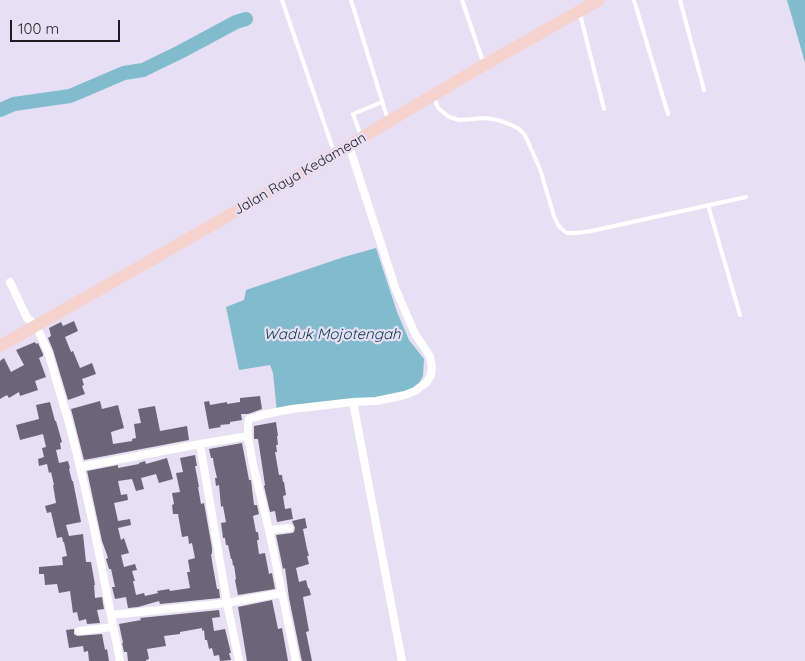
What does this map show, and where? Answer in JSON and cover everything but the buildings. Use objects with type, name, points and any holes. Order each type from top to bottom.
[{"type":"highway","name":"Jalan Raya Kedamean","points":[[0,346],[350,146],[484,65],[596,1]]},
{"type":"street","points":[[296,661],[269,530],[253,465],[248,436],[248,422],[250,419],[266,414],[292,409],[376,401],[405,395],[415,391],[427,382],[432,367],[430,357],[415,334],[396,290],[350,146]]},
{"type":"street","points":[[10,282],[27,318],[36,325],[48,352],[69,423],[80,467],[120,661]]},
{"type":"street","points":[[352,402],[402,661]]},
{"type":"street","points":[[80,467],[248,436]]},
{"type":"street","points":[[200,444],[239,661]]},
{"type":"street","points":[[269,530],[289,528]]},
{"type":"street","points":[[111,614],[227,602],[282,593]]},
{"type":"street","points":[[79,631],[113,627]]},
{"type":"lane","points":[[282,0],[334,154]]},
{"type":"lane","points":[[351,0],[388,122]]},
{"type":"lane","points":[[462,0],[484,65]]},
{"type":"lane","points":[[634,0],[668,114]]},
{"type":"lane","points":[[680,0],[704,90]]},
{"type":"lane","points":[[579,12],[604,109]]},
{"type":"lane","points":[[434,95],[438,108],[449,117],[459,120],[486,118],[498,120],[519,129],[525,135],[540,169],[554,216],[558,225],[567,233],[591,231],[746,197]]},
{"type":"lane","points":[[361,138],[353,114],[382,102]]},
{"type":"lane","points":[[708,205],[740,315]]},
{"type":"water","points":[[787,0],[805,0],[805,63],[802,52]]},
{"type":"water","name":"Waduk Mojotengah","points":[[376,248],[397,312],[409,340],[424,359],[423,376],[415,391],[355,402],[277,412],[273,373],[270,365],[239,370],[226,307],[244,300],[246,290]]},
{"type":"waterway","points":[[0,110],[14,104],[70,96],[124,73],[143,70],[236,22],[246,19]]}]
